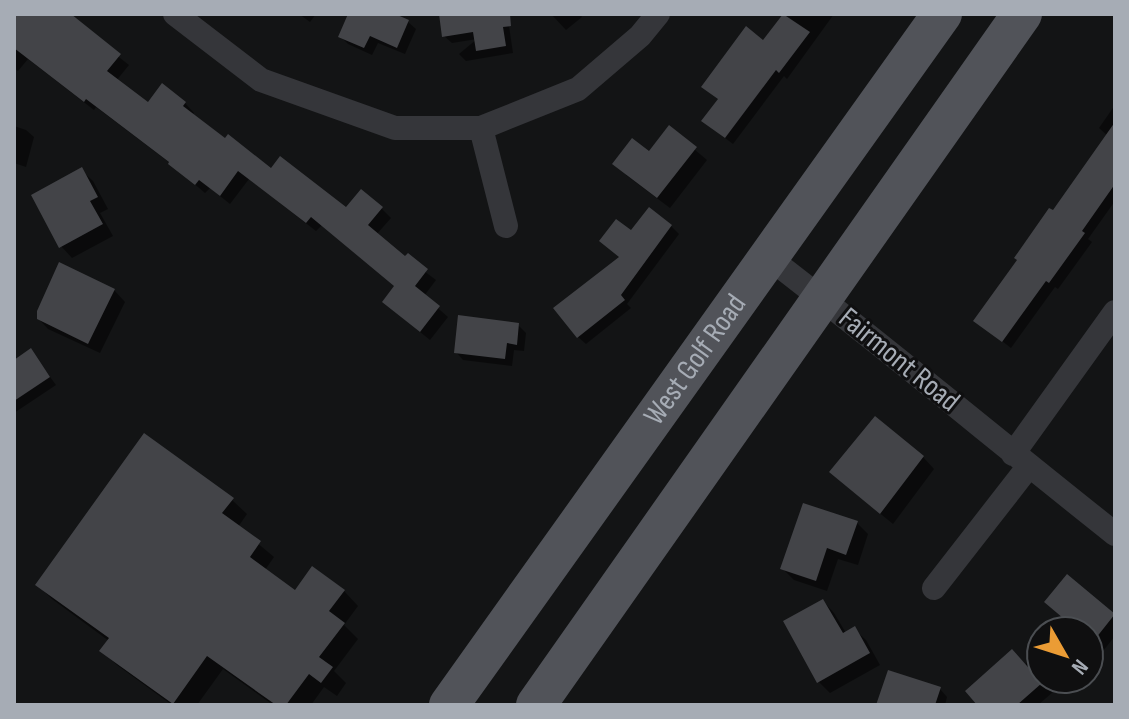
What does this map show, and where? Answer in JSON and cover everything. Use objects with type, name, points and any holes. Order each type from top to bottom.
[{"type":"main road","name":"West Golf Road","points":[[449,705],[942,14]]},
{"type":"main road","points":[[536,705],[1022,14]]},
{"type":"street","points":[[175,14],[261,80],[395,128],[481,128],[578,89],[640,36],[658,14]]},
{"type":"street","points":[[481,128],[506,226]]},
{"type":"street","name":"Fairmont Road","points":[[768,257],[1115,534]]},
{"type":"street","points":[[934,588],[1021,460],[1115,312]]},
{"type":"building","points":[[14,14],[71,14],[121,54],[107,71],[148,102],[162,83],[186,102],[183,106],[225,138],[228,134],[271,168],[280,156],[346,207],[361,189],[383,207],[368,225],[405,256],[408,253],[428,269],[415,286],[440,306],[420,332],[382,302],[394,286],[311,217],[306,223],[238,171],[220,196],[199,180],[195,185],[86,99],[84,102],[14,48]]},
{"type":"building","points":[[348,14],[395,14],[409,20],[397,48],[370,36],[364,48],[338,37]]},
{"type":"building","points":[[439,14],[510,14],[511,26],[503,27],[506,46],[476,51],[473,32],[442,37]]},
{"type":"building","points":[[783,14],[810,32],[779,73],[776,70],[725,138],[701,121],[718,99],[701,87],[746,26],[763,40]]},
{"type":"building","points":[[1115,122],[1115,184],[1082,231],[1085,233],[1002,342],[973,321],[1017,260],[1014,258],[1049,208],[1053,210]]},
{"type":"building","points":[[669,125],[697,147],[657,198],[612,164],[632,138],[649,151]]},
{"type":"building","points":[[82,167],[98,197],[90,201],[103,224],[59,248],[31,195]]},
{"type":"building","points":[[649,207],[672,225],[621,295],[625,300],[577,338],[553,308],[619,257],[599,241],[616,219],[631,230]]},
{"type":"building","points":[[59,262],[115,289],[88,344],[37,319],[37,311]]},
{"type":"building","points":[[458,315],[519,323],[517,345],[507,343],[505,359],[454,353]]},
{"type":"building","points":[[31,348],[50,377],[14,401],[14,360]]},
{"type":"building","points":[[875,416],[924,456],[880,514],[829,472]]},
{"type":"building","points":[[144,433],[234,498],[222,513],[261,541],[250,557],[295,590],[312,566],[345,590],[329,611],[345,623],[319,657],[333,667],[321,683],[309,674],[286,705],[276,705],[207,656],[173,704],[99,651],[109,638],[35,585]]},
{"type":"building","points":[[803,503],[858,521],[846,555],[827,548],[816,581],[780,569]]},
{"type":"building","points":[[1067,574],[1115,614],[1105,627],[1105,615],[1059,615],[1044,602]]},
{"type":"building","points":[[823,599],[843,633],[855,626],[870,653],[817,683],[783,621]]},
{"type":"building","points":[[1012,649],[1025,664],[1025,695],[1028,695],[1017,705],[977,705],[965,691]]},
{"type":"building","points":[[888,670],[941,687],[935,705],[876,705]]}]
